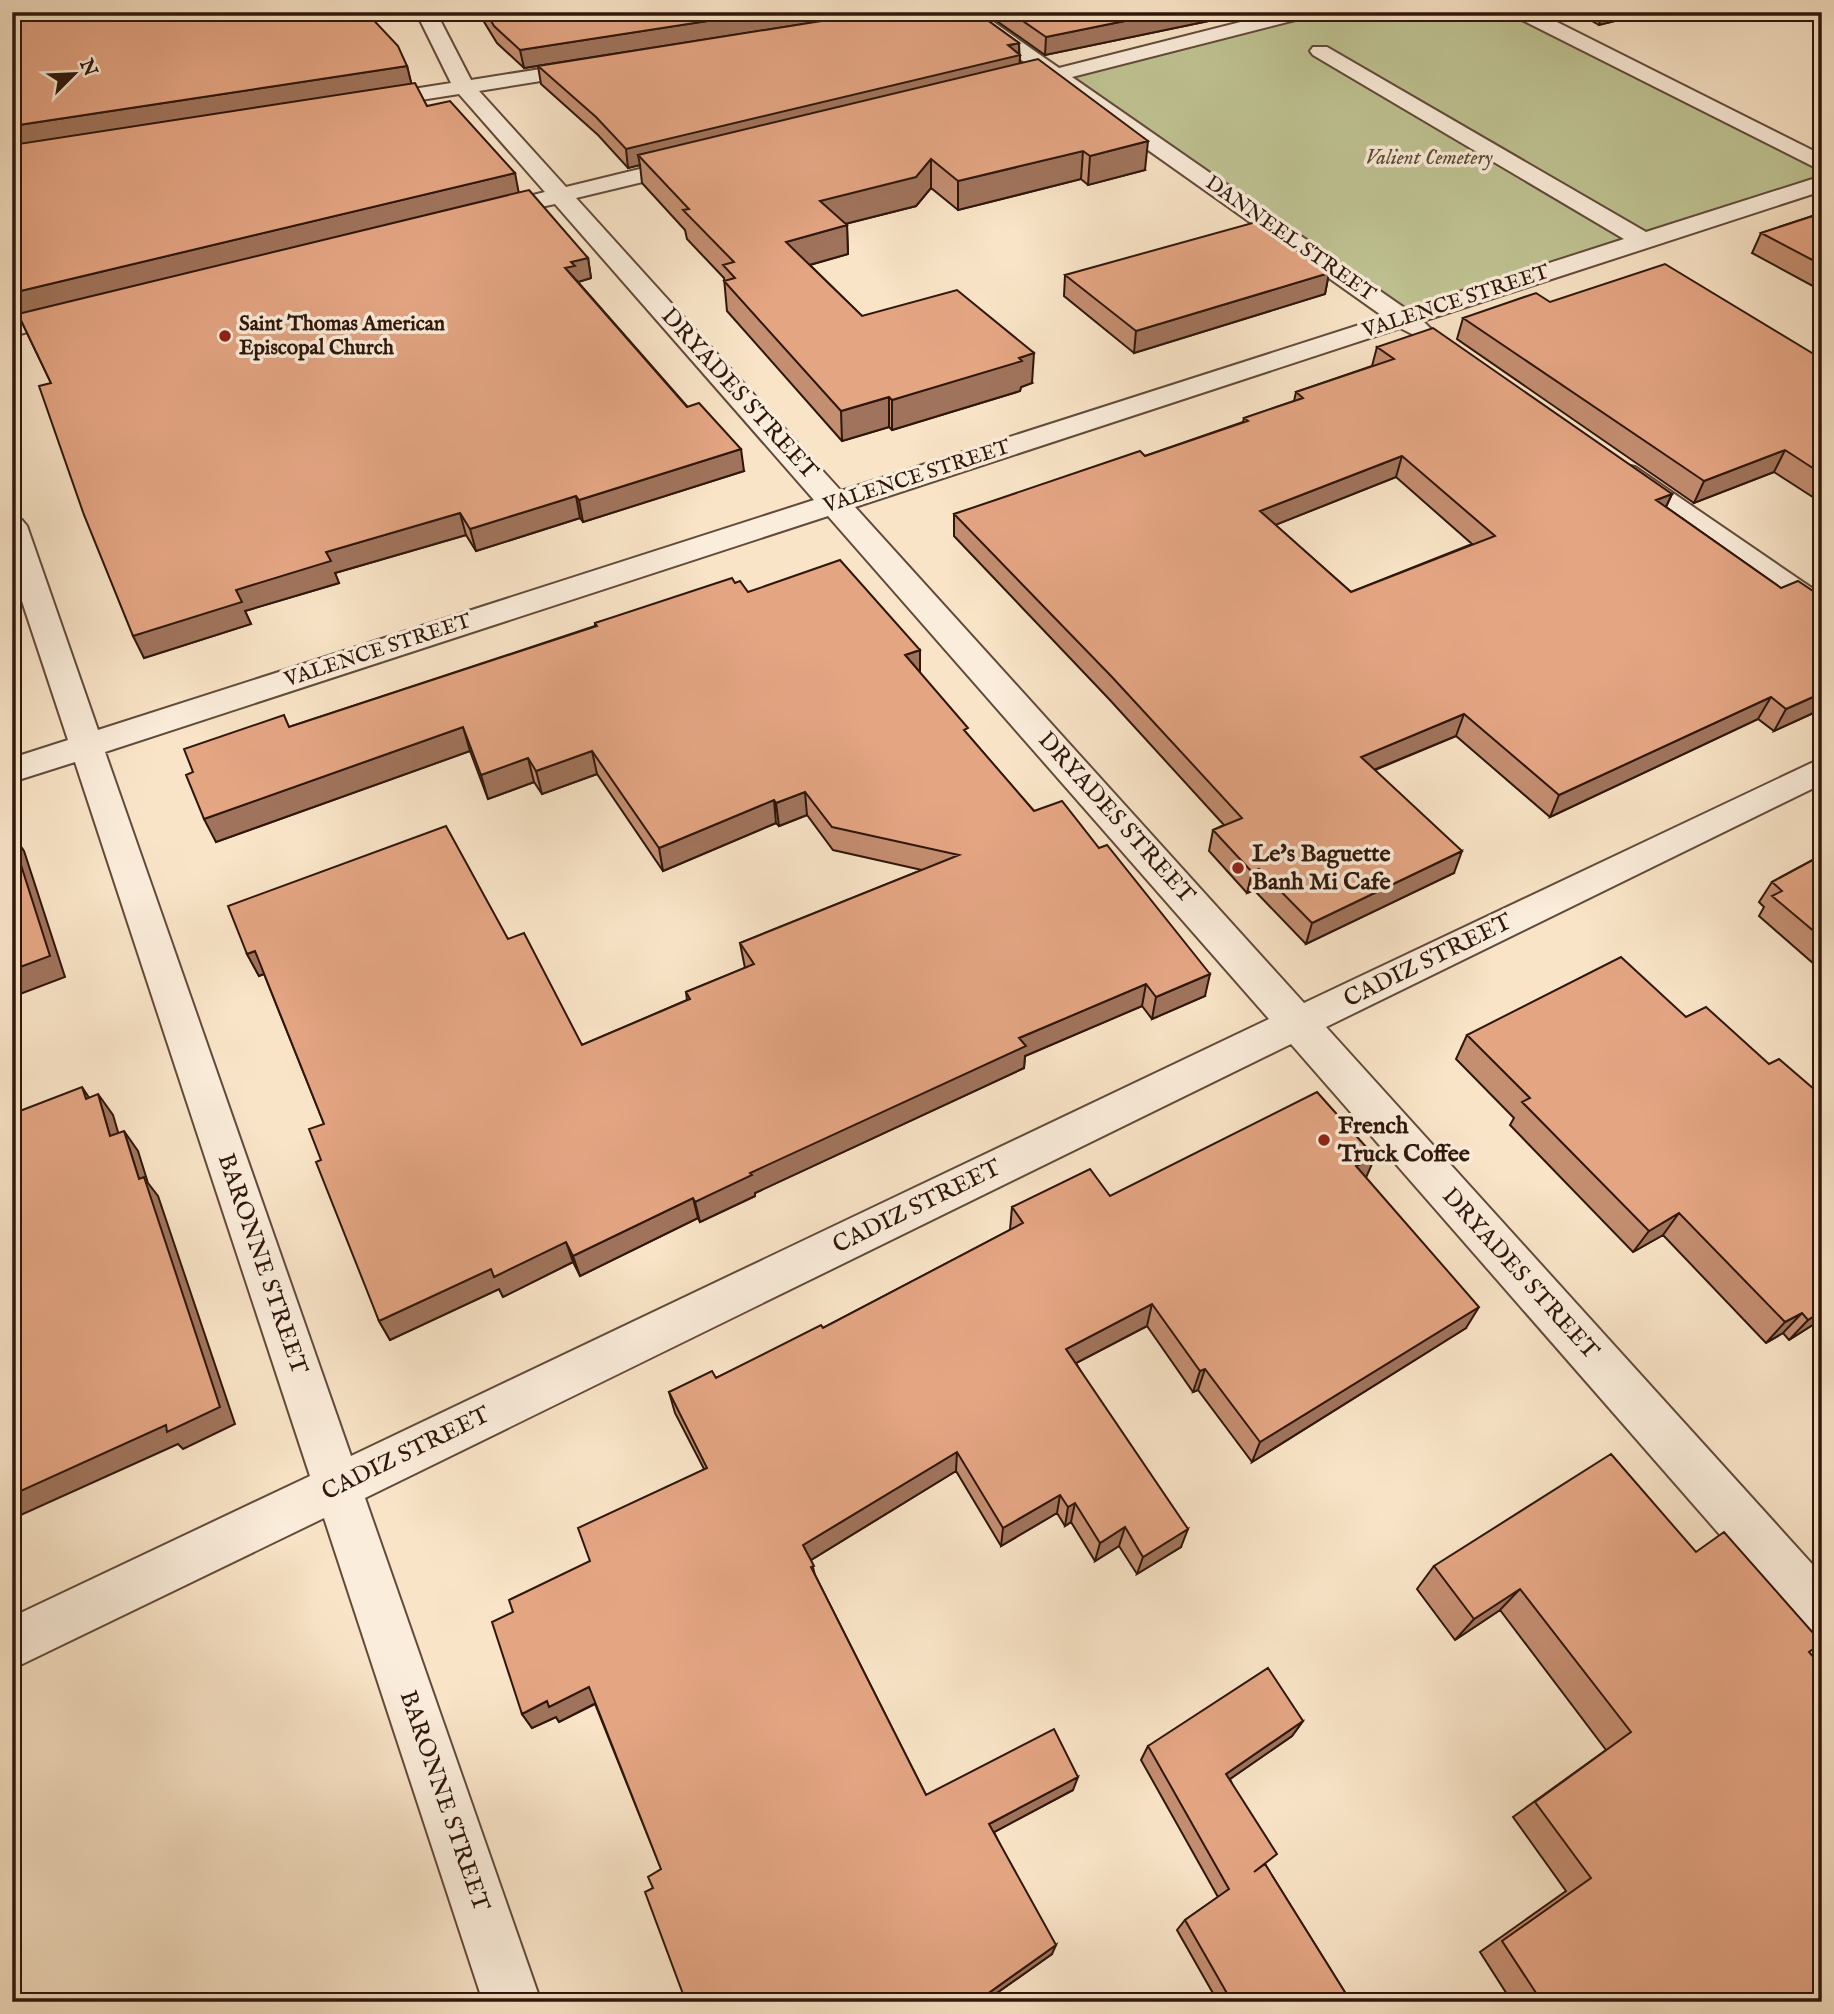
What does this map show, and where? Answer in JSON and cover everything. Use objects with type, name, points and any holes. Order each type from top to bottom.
[{"type":"street","name":"DRYADES STREET","points":[[426,12],[464,87],[563,195],[1822,1614]]},
{"type":"street","name":"DANNEEL STREET","points":[[965,12],[1438,343]]},
{"type":"street","points":[[989,91],[1304,12]]},
{"type":"street","points":[[1521,12],[1822,164]]},
{"type":"street","points":[[1320,51],[1642,240]]},
{"type":"street","points":[[355,104],[614,64]]},
{"type":"street","points":[[522,205],[709,159]]},
{"type":"street","name":"VALENCE STREET","points":[[12,770],[1822,183]]},
{"type":"street","points":[[12,328],[93,309]]},
{"type":"street","points":[[1607,461],[1822,610]]},
{"type":"street","name":"BARONNE STREET","points":[[12,526],[512,2002]]},
{"type":"street","name":"CADIZ STREET","points":[[12,1644],[1822,770]]},
{"type":"green space","name":"Valient Cemetery","points":[[1304,12],[1521,12],[1822,164],[1822,183],[1404,319],[1056,75]]},
{"type":"building","points":[[12,12],[366,12],[398,46],[407,66],[12,126]]},
{"type":"building","points":[[486,12],[765,12],[520,50],[494,26]]},
{"type":"building","points":[[878,12],[976,12],[1019,43],[1008,45],[1020,55],[626,149],[596,117],[538,66]]},
{"type":"building","points":[[1010,12],[1169,12],[1046,37]]},
{"type":"building","points":[[1038,59],[1148,141],[1090,156],[1083,151],[958,181],[931,159],[916,177],[820,201],[847,225],[786,242],[862,316],[957,290],[1034,353],[1019,358],[1022,361],[892,400],[889,397],[841,411],[724,281],[735,278],[723,265],[734,262],[683,210],[689,209],[638,155]]},
{"type":"building","points":[[415,83],[427,106],[450,101],[515,173],[12,293],[12,145]]},
{"type":"building","points":[[529,190],[588,258],[571,262],[575,266],[565,268],[687,407],[699,403],[741,449],[579,500],[576,496],[470,529],[460,513],[326,552],[331,561],[236,590],[242,602],[133,636],[84,515],[39,386],[51,383],[18,314]]},
{"type":"building","points":[[1822,213],[1822,265],[1761,233]]},
{"type":"building","points":[[1256,222],[1329,273],[1136,331],[1065,275]]},
{"type":"building","points":[[1665,264],[1822,359],[1822,474],[1785,450],[1704,481],[1463,318],[1536,293],[1550,302]]},
{"type":"building","points":[[1433,328],[1672,494],[1656,500],[1781,588],[1798,581],[1822,597],[1822,693],[1786,709],[1771,697],[1559,795],[1464,714],[1361,757],[1462,851],[1312,923],[1259,869],[1252,872],[1213,830],[1242,818],[1112,677],[954,514],[1140,451],[1145,456],[1248,421],[1244,418],[1303,398],[1296,392],[1394,359],[1377,347]],"holes":[[[1402,456],[1495,536],[1351,592],[1260,511]]]},
{"type":"building","points":[[840,560],[920,650],[905,655],[968,728],[964,730],[1034,811],[1062,801],[1099,848],[1107,845],[1210,974],[1156,997],[1146,984],[1019,1038],[1026,1046],[750,1173],[752,1175],[695,1202],[693,1198],[573,1256],[566,1242],[494,1277],[491,1269],[379,1321],[316,1162],[321,1160],[309,1129],[324,1124],[255,951],[247,954],[228,906],[446,826],[508,939],[524,933],[582,1045],[690,999],[686,992],[754,964],[740,943],[959,855],[832,827],[805,792],[776,803],[774,800],[659,848],[592,751],[536,771],[528,758],[481,775],[463,727],[204,819],[186,775],[193,772],[184,749],[284,715],[289,727],[597,626],[595,623],[732,578],[735,583],[740,581],[748,592]]},
{"type":"building","points":[[12,837],[50,956],[12,970]]},
{"type":"building","points":[[1822,855],[1822,938],[1772,896],[1782,891],[1772,882]]},
{"type":"building","points":[[1621,957],[1686,1017],[1706,1007],[1769,1064],[1779,1059],[1822,1096],[1822,1127],[1819,1129],[1822,1132],[1822,1311],[1808,1320],[1802,1313],[1785,1322],[1679,1213],[1649,1231],[1522,1102],[1530,1098],[1467,1035]]},
{"type":"building","points":[[82,1087],[86,1099],[98,1094],[110,1136],[124,1131],[139,1179],[144,1177],[220,1407],[167,1432],[166,1425],[12,1495],[12,1114]]},
{"type":"building","points":[[1317,1092],[1375,1157],[1356,1166],[1479,1307],[1260,1442],[1205,1369],[1200,1371],[1152,1304],[1066,1349],[1188,1529],[1143,1557],[1125,1527],[1100,1543],[1075,1503],[1068,1507],[1060,1495],[1003,1528],[957,1452],[803,1545],[814,1566],[811,1567],[926,1795],[1054,1729],[1078,1777],[989,1824],[1056,1945],[976,2002],[686,2002],[645,1892],[653,1888],[648,1877],[661,1869],[589,1687],[549,1707],[547,1701],[522,1714],[492,1622],[513,1612],[509,1600],[590,1561],[578,1528],[707,1468],[669,1392],[712,1371],[716,1378],[821,1325],[823,1328],[1023,1223],[1012,1207],[1090,1169],[1110,1196]]},
{"type":"building","points":[[1611,1454],[1696,1552],[1724,1532],[1822,1643],[1809,1652],[1822,1667],[1822,2002],[1542,2002],[1502,1941],[1591,1878],[1535,1802],[1631,1732],[1520,1589],[1474,1619],[1434,1566]]},
{"type":"building","points":[[1268,1668],[1303,1721],[1226,1774],[1277,1854],[1254,1872],[1265,1864],[1351,2002],[1232,2002],[1185,1920],[1229,1889],[1148,1746]]},
{"type":"place","name":"Saint Thomas American Episcopal Church","points":[[225,336]]},
{"type":"place","name":"Le's Baguette Banh Mi Cafe","points":[[1238,868]]},
{"type":"place","name":"French Truck Coffee","points":[[1324,1140]]}]
